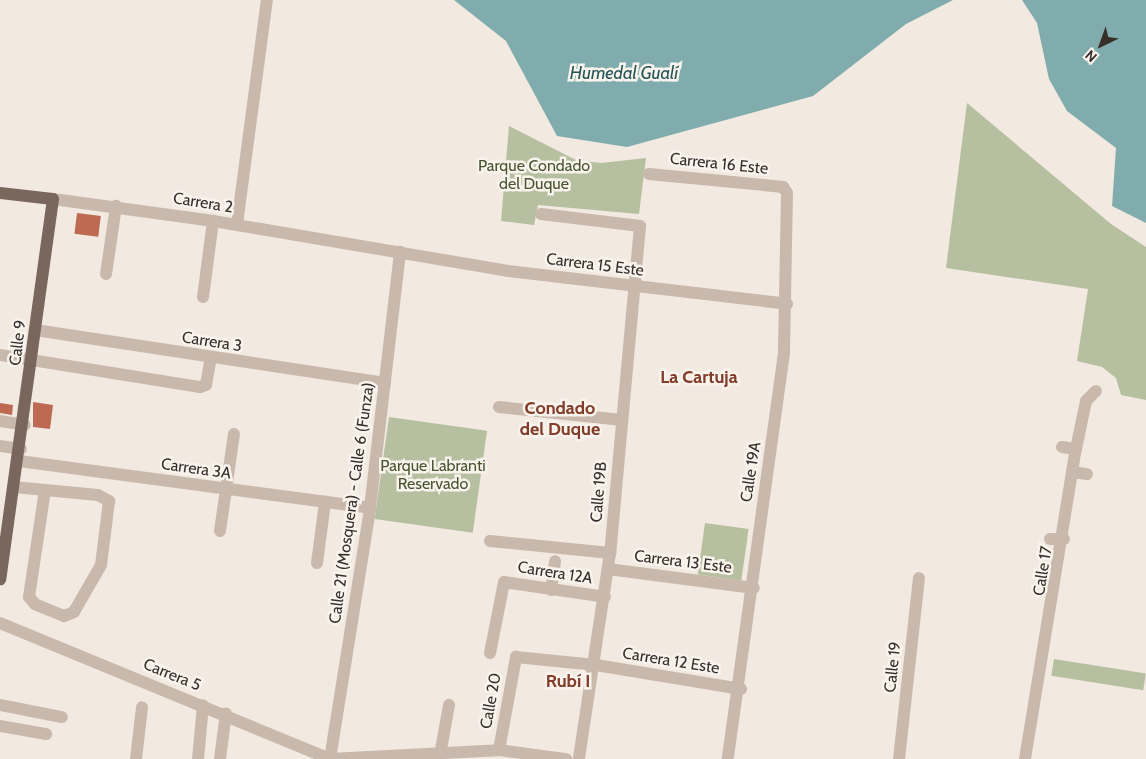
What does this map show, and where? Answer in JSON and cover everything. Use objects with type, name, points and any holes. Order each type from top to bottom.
[{"type":"main road","name":"Carrera 2","points":[[0,193],[53,199]]},
{"type":"main road","name":"Calle 9","points":[[0,580],[3,544],[25,425],[35,330],[53,199]]},
{"type":"street","points":[[237,224],[267,0]]},
{"type":"street","name":"Carrera 16 Este","points":[[649,174],[786,189]]},
{"type":"street","name":"Calle 19A","points":[[728,759],[741,689],[787,304],[786,189]]},
{"type":"street","name":"Carrera 2","points":[[53,199],[213,220],[400,252]]},
{"type":"street","points":[[106,274],[116,206]]},
{"type":"street","name":"Calle 19B","points":[[541,214],[640,226],[605,597],[596,665],[579,759]]},
{"type":"street","points":[[203,297],[213,220]]},
{"type":"street","name":"Carrera 15 Este","points":[[400,252],[633,286],[787,304]]},
{"type":"street","name":"Calle 21 (Mosquera) - Calle 6 (Funza)","points":[[330,759],[367,547],[370,508],[389,377],[400,252]]},
{"type":"street","name":"Carrera 3","points":[[35,330],[210,358],[389,377]]},
{"type":"street","points":[[0,355],[204,387],[210,358]]},
{"type":"street","name":"Calle 17","points":[[1025,759],[1059,609],[1064,539],[1076,449],[1086,401],[1096,390]]},
{"type":"street","points":[[499,407],[622,420]]},
{"type":"street","points":[[0,421],[25,425]]},
{"type":"street","points":[[220,531],[234,434]]},
{"type":"street","name":"Carrera 3A","points":[[0,446],[20,455],[226,489],[370,508]]},
{"type":"street","points":[[1062,447],[1076,449]]},
{"type":"street","points":[[1072,472],[1087,474]]},
{"type":"street","points":[[14,487],[98,495],[109,501],[101,566],[74,612],[64,616],[35,604],[29,596],[45,490]]},
{"type":"street","points":[[317,563],[325,502]]},
{"type":"street","points":[[1050,539],[1064,539]]},
{"type":"street","name":"Carrera 13 Este","points":[[490,541],[610,552]]},
{"type":"street","points":[[551,590],[555,561]]},
{"type":"street","name":"Carrera 13 Este","points":[[608,569],[754,588]]},
{"type":"street","name":"Calle 19","points":[[899,759],[919,578]]},
{"type":"street","name":"Carrera 12A","points":[[490,653],[501,584],[605,597]]},
{"type":"street","name":"Carrera 5","points":[[0,623],[226,714],[330,759]]},
{"type":"street","name":"Carrera 12 Este","points":[[516,657],[596,665],[741,689]]},
{"type":"street","name":"Calle 20","points":[[499,750],[516,657]]},
{"type":"street","points":[[0,704],[62,717]]},
{"type":"street","points":[[198,759],[203,705]]},
{"type":"street","points":[[440,755],[449,705]]},
{"type":"street","points":[[136,759],[142,707]]},
{"type":"street","points":[[220,759],[226,714]]},
{"type":"street","points":[[0,726],[46,734]]},
{"type":"street","points":[[330,759],[440,755],[480,756],[499,750],[566,759]]},
{"type":"green space","points":[[967,103],[1111,224],[1146,247],[1146,400],[1121,395],[1116,378],[1102,367],[1077,361],[1088,289],[946,268]]},
{"type":"green space","name":"Parque Condado del Duque","points":[[509,126],[576,160],[601,163],[646,158],[639,214],[538,205],[534,225],[501,221]]},
{"type":"green space","name":"Parque Labranti Reservado","points":[[389,417],[487,431],[473,533],[375,519]]},
{"type":"green space","points":[[705,523],[749,529],[741,581],[698,574]]},
{"type":"green space","points":[[1054,659],[1146,674],[1143,690],[1051,676]]},
{"type":"water","name":"Humedal Gualí","points":[[454,0],[953,0],[906,24],[813,96],[627,147],[557,136],[506,41]]},
{"type":"water","points":[[1022,0],[1146,0],[1146,223],[1112,206],[1116,148],[1067,111],[1049,79],[1037,23]]},
{"type":"building","points":[[77,213],[101,216],[98,237],[74,234]]},
{"type":"building","points":[[33,402],[53,405],[50,429],[33,427]]},
{"type":"building","points":[[0,403],[13,405],[12,415],[0,413]]},
{"type":"district","name":"La Cartuja","points":[[699,377]]},
{"type":"district","name":"Condado del Duque","points":[[560,419]]},
{"type":"district","name":"Rubí I","points":[[568,681]]}]
